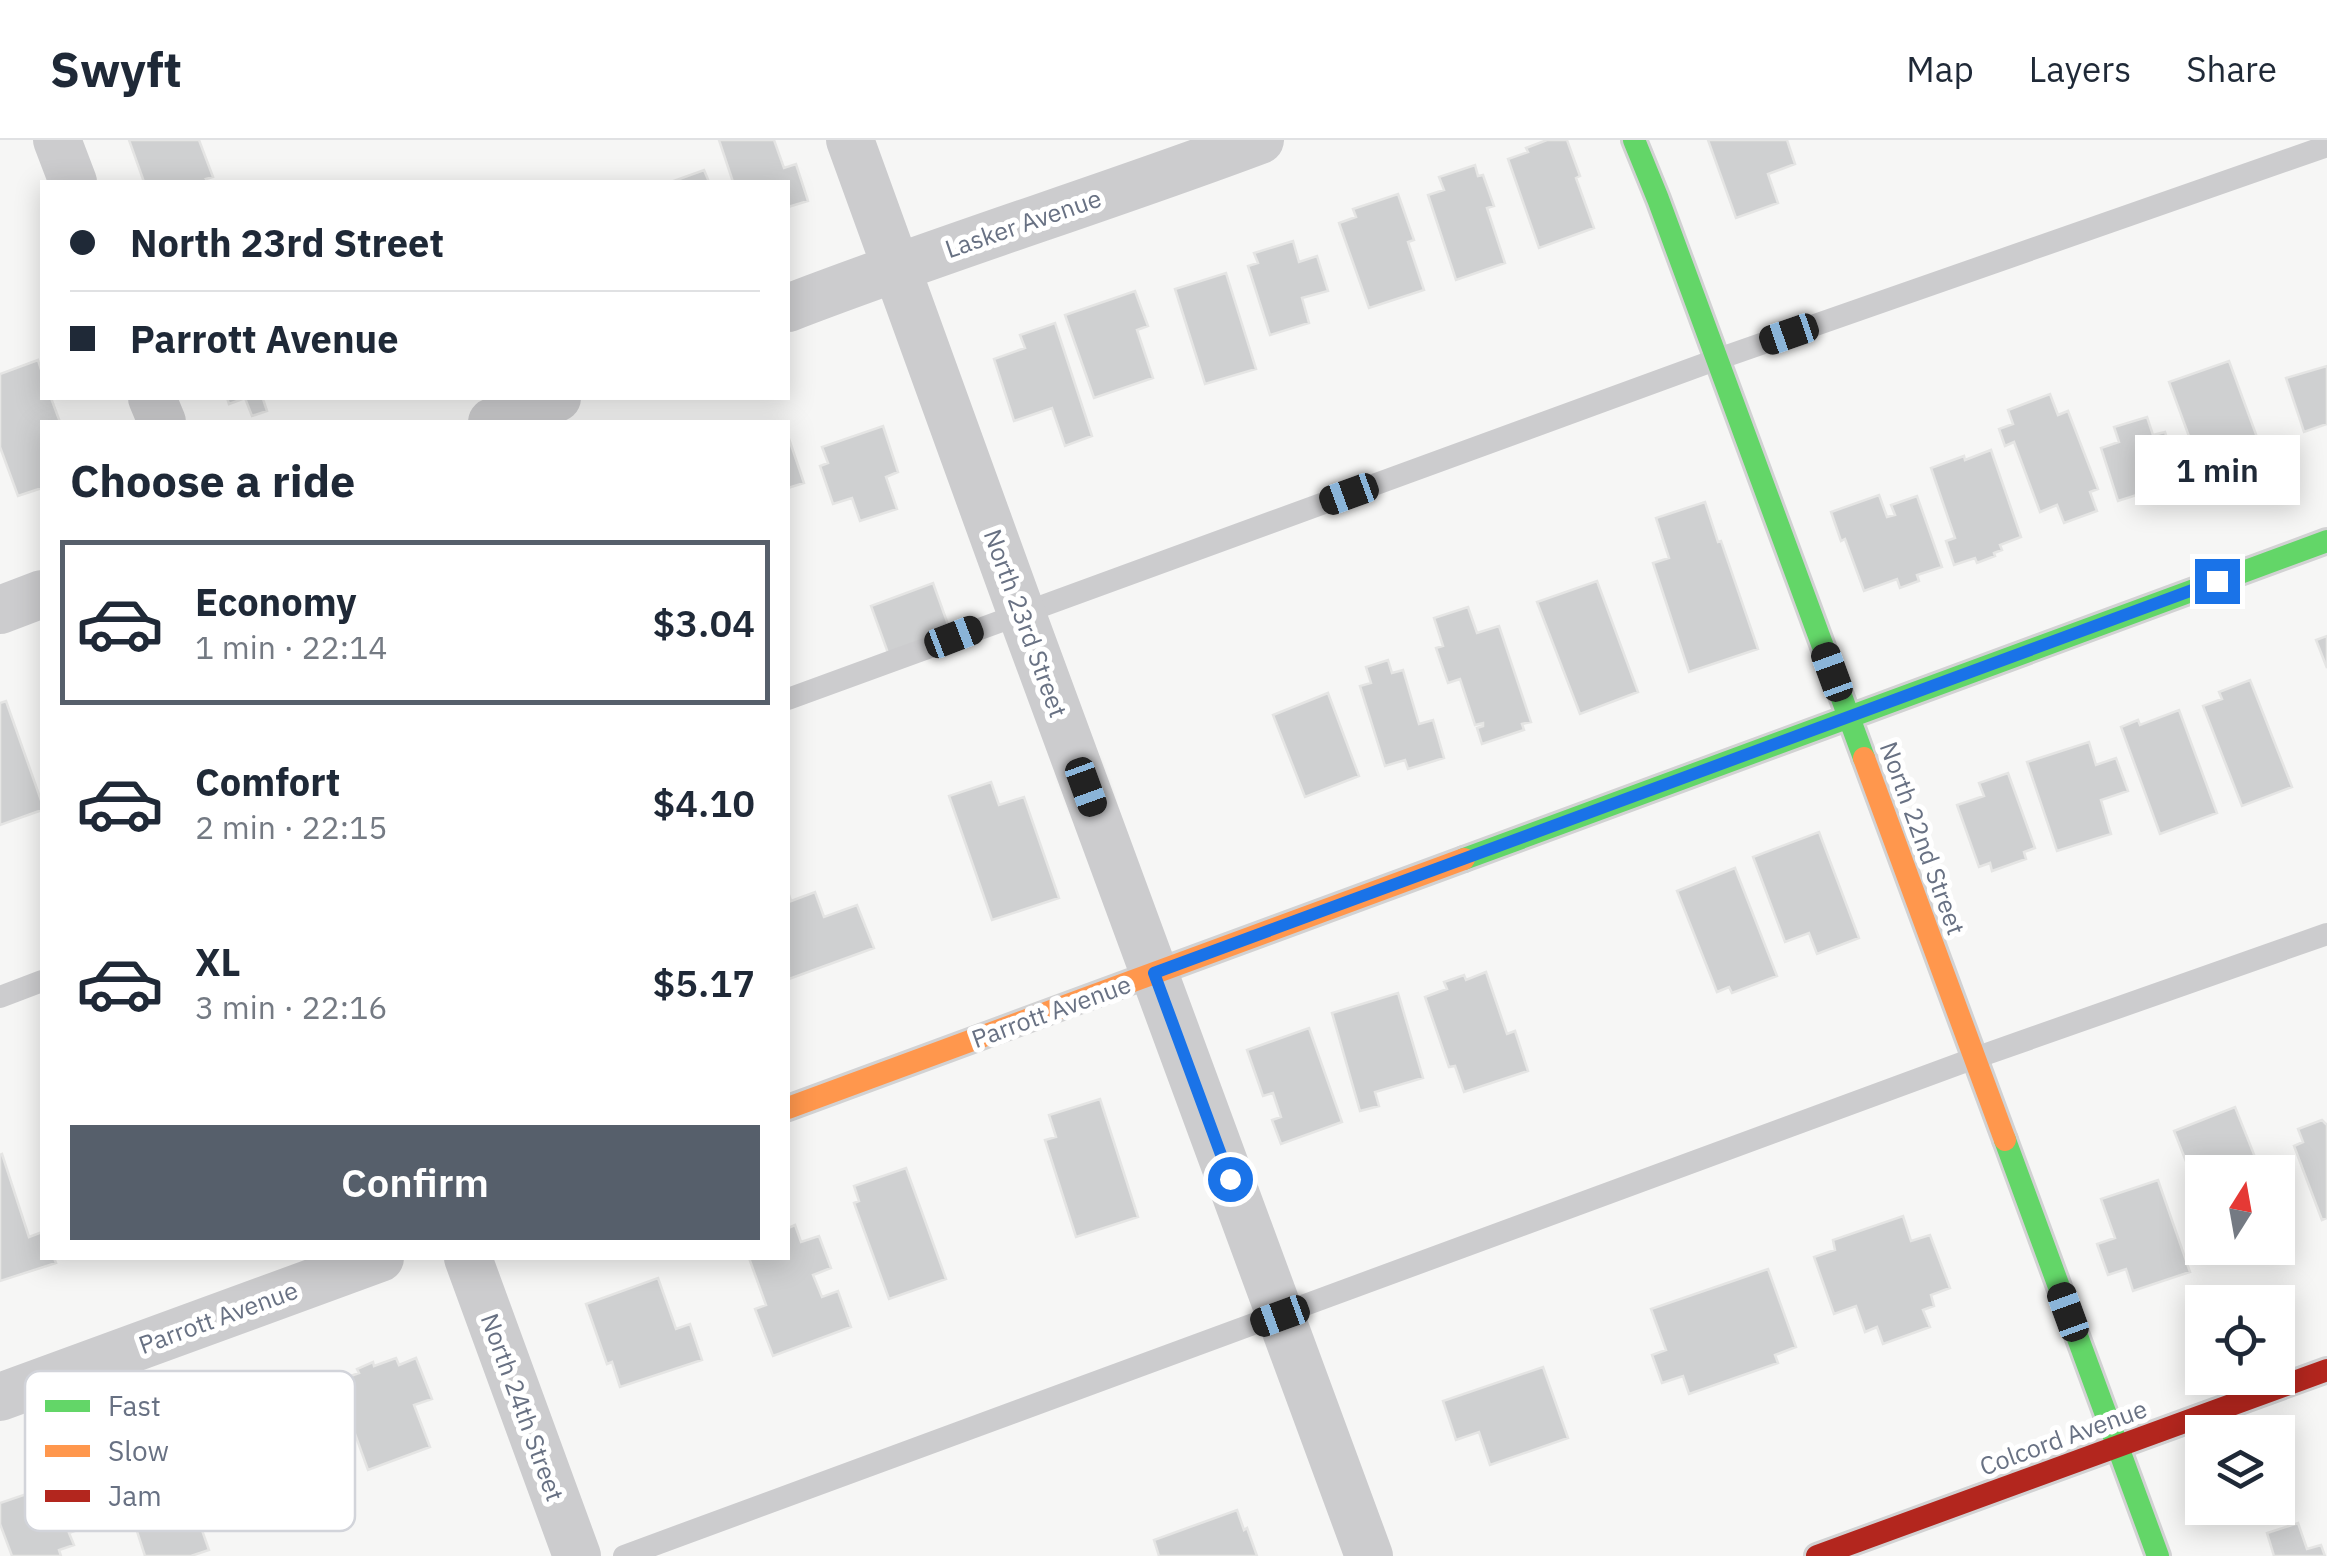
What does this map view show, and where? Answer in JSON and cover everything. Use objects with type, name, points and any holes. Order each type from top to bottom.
[{"type":"street","points":[[57,140],[72,180]]},
{"type":"street","name":"North 23rd Street","points":[[850,140],[1368,1556]]},
{"type":"street","name":"Lasker Avenue","points":[[790,307],[1260,140]]},
{"type":"street","name":"North 22nd Street","points":[[1634,140],[2158,1556]]},
{"type":"street","points":[[497,420],[551,400]]},
{"type":"street","name":"Parrott Avenue","points":[[790,1107],[2327,540]]},
{"type":"street","points":[[0,610],[40,595]]},
{"type":"street","name":"Parrott Avenue","points":[[71,1371],[375,1260]]},
{"type":"street","name":"North 24th Street","points":[[469,1260],[578,1556]]},
{"type":"street","name":"Colcord Avenue","points":[[1817,1556],[2327,1370]]},
{"type":"street","name":"Parrott Avenue","points":[[0,1397],[25,1388]]},
{"type":"lane","points":[[790,698],[1718,359],[2327,146]]},
{"type":"lane","points":[[624,1556],[1974,1058],[2327,934]]},
{"type":"lane","points":[[0,997],[40,982]]},
{"type":"building","points":[[129,140],[199,140],[213,177],[207,180],[143,180]]},
{"type":"building","points":[[719,140],[774,140],[784,168],[796,164],[808,201],[790,206],[790,180],[732,180]]},
{"type":"building","points":[[1547,140],[1567,140],[1594,228],[1539,248],[1508,159]]},
{"type":"building","points":[[1708,140],[1787,140],[1795,164],[1768,174],[1778,203],[1736,218]]},
{"type":"building","points":[[1475,165],[1478,176],[1483,175],[1494,206],[1487,208],[1505,263],[1456,280],[1428,195],[1444,190],[1439,177]]},
{"type":"building","points":[[704,170],[708,180],[676,180]]},
{"type":"building","points":[[1398,194],[1414,240],[1408,242],[1424,290],[1369,308],[1339,223],[1356,217],[1353,209]]},
{"type":"building","points":[[1293,241],[1299,262],[1317,256],[1328,291],[1302,298],[1309,323],[1270,335],[1248,266],[1258,263],[1254,253]]},
{"type":"building","points":[[1226,273],[1256,369],[1205,384],[1175,289]]},
{"type":"building","points":[[1135,291],[1148,326],[1137,330],[1153,378],[1094,398],[1065,315]]},
{"type":"building","points":[[1055,323],[1092,436],[1065,446],[1052,408],[1014,421],[994,359],[1025,348],[1020,335]]},
{"type":"building","points":[[38,360],[40,400],[52,400],[59,420],[40,420],[40,489],[18,496],[0,447],[0,374]]},
{"type":"building","points":[[2229,361],[2261,448],[2201,469],[2169,382]]},
{"type":"building","points":[[2327,366],[2327,424],[2304,432],[2286,378]]},
{"type":"building","points":[[2050,394],[2058,415],[2068,411],[2098,489],[2090,492],[2097,511],[2064,523],[2057,505],[2040,512],[2014,442],[2005,446],[1999,429],[2013,424],[2008,410]]},
{"type":"building","points":[[246,400],[263,400],[267,411],[252,416]]},
{"type":"building","points":[[2147,417],[2153,435],[2165,432],[2181,481],[2118,501],[2101,448],[2119,442],[2114,427]]},
{"type":"building","points":[[883,426],[898,472],[886,477],[897,509],[860,521],[852,498],[833,504],[820,466],[828,463],[822,447]]},
{"type":"building","points":[[790,442],[804,483],[790,487]]},
{"type":"building","points":[[1991,450],[2021,537],[2000,545],[2002,550],[1995,556],[1954,565],[1946,541],[1955,538],[1931,468]]},
{"type":"building","points":[[1879,495],[1887,517],[1895,515],[1891,505],[1917,496],[1942,567],[1917,575],[1919,581],[1900,588],[1897,579],[1864,591],[1831,512]]},
{"type":"building","points":[[1705,502],[1758,649],[1689,672],[1653,563],[1669,558],[1656,518]]},
{"type":"building","points":[[1597,581],[1638,692],[1580,714],[1537,602]]},
{"type":"building","points":[[933,583],[950,630],[888,653],[871,606]]},
{"type":"building","points":[[1468,607],[1477,633],[1499,626],[1531,722],[1522,724],[1524,730],[1482,744],[1477,728],[1483,723],[1475,725],[1460,679],[1448,683],[1436,648],[1443,646],[1434,618]]},
{"type":"building","points":[[2327,636],[2327,668],[2316,640]]},
{"type":"building","points":[[1388,660],[1392,673],[1403,670],[1419,724],[1433,720],[1444,758],[1408,769],[1405,760],[1385,766],[1360,686],[1371,683],[1366,667]]},
{"type":"building","points":[[2250,680],[2292,787],[2242,806],[2203,706],[2222,699],[2219,692]]},
{"type":"building","points":[[1328,693],[1359,776],[1305,797],[1273,715]]},
{"type":"building","points":[[6,701],[40,797],[40,811],[0,825],[0,703]]},
{"type":"building","points":[[2179,710],[2217,813],[2160,834],[2121,727],[2138,720],[2140,725]]},
{"type":"building","points":[[2089,742],[2096,765],[2116,758],[2128,791],[2101,800],[2111,834],[2057,851],[2027,762]]},
{"type":"building","points":[[2008,773],[2035,848],[2024,852],[2026,859],[1992,871],[1990,863],[1979,867],[1957,805],[1984,796],[1979,783]]},
{"type":"building","points":[[991,782],[999,805],[1024,797],[1059,898],[992,920],[949,796]]},
{"type":"building","points":[[1819,832],[1859,938],[1817,954],[1809,933],[1785,942],[1753,857]]},
{"type":"building","points":[[1735,868],[1777,976],[1732,993],[1729,987],[1717,992],[1677,891]]},
{"type":"building","points":[[815,892],[824,917],[857,905],[874,948],[790,979],[790,898],[791,901]]},
{"type":"building","points":[[1486,972],[1507,1034],[1515,1031],[1528,1071],[1464,1092],[1455,1066],[1449,1067],[1425,997],[1447,989],[1444,982],[1464,975],[1466,980]]},
{"type":"building","points":[[1398,993],[1423,1078],[1375,1092],[1379,1106],[1360,1111],[1332,1013]]},
{"type":"building","points":[[1309,1028],[1342,1122],[1281,1144],[1272,1120],[1281,1117],[1273,1093],[1263,1096],[1247,1050]]},
{"type":"building","points":[[1100,1099],[1138,1217],[1076,1237],[1045,1140],[1056,1137],[1049,1115]]},
{"type":"building","points":[[2235,1107],[2254,1155],[2185,1155],[2185,1159],[2174,1131]]},
{"type":"building","points":[[2322,1120],[2327,1125],[2327,1218],[2322,1220],[2294,1146],[2303,1142],[2298,1129]]},
{"type":"building","points":[[0,1155],[29,1237],[40,1233],[40,1260],[56,1263],[0,1281]]},
{"type":"building","points":[[906,1168],[946,1279],[889,1299],[854,1203],[859,1201],[854,1186]]},
{"type":"building","points":[[2158,1180],[2190,1272],[2133,1291],[2126,1269],[2108,1275],[2097,1244],[2115,1238],[2101,1199]]},
{"type":"building","points":[[1903,1216],[1911,1241],[1930,1235],[1950,1288],[1931,1295],[1934,1306],[1923,1310],[1930,1327],[1883,1344],[1877,1327],[1865,1332],[1856,1306],[1834,1314],[1814,1257],[1835,1250],[1833,1240]]},
{"type":"building","points":[[795,1225],[801,1242],[819,1236],[831,1268],[813,1275],[822,1297],[838,1291],[851,1327],[773,1356],[755,1309],[766,1305],[750,1260],[790,1260],[790,1227]]},
{"type":"building","points":[[1768,1269],[1796,1347],[1775,1355],[1778,1363],[1689,1394],[1683,1376],[1662,1383],[1652,1355],[1666,1350],[1651,1309]]},
{"type":"building","points":[[658,1278],[676,1329],[690,1324],[702,1360],[620,1387],[612,1362],[607,1364],[586,1304]]},
{"type":"building","points":[[396,1358],[399,1365],[416,1358],[432,1399],[414,1405],[430,1447],[368,1470],[355,1434],[355,1374],[359,1373],[357,1369],[373,1362],[374,1366]]},
{"type":"building","points":[[1543,1367],[1568,1438],[1490,1465],[1479,1432],[1456,1440],[1443,1401]]},
{"type":"building","points":[[25,1494],[25,1531],[74,1531],[69,1533],[74,1545],[59,1550],[61,1556],[12,1556],[0,1524],[0,1503]]},
{"type":"building","points":[[1237,1510],[1257,1556],[1159,1556],[1154,1540]]},
{"type":"building","points":[[2298,1523],[2307,1549],[2321,1545],[2325,1556],[2274,1556],[2267,1533]]},
{"type":"building","points":[[137,1531],[202,1531],[209,1550],[191,1556],[145,1556]]},
{"type":"traffic: fast","points":[[1634,140],[1864,758]]},
{"type":"traffic: fast","points":[[1464,859],[2327,541]]},
{"type":"traffic: fast","points":[[2005,1140],[2158,1556]]},
{"type":"traffic: slow","points":[[1864,758],[2005,1140]]},
{"type":"traffic: slow","points":[[790,1107],[1464,859]]},
{"type":"traffic: jam","points":[[1817,1556],[2327,1370]]},
{"type":"route","points":[[1230,1179],[1154,973],[2217,581]]}]
